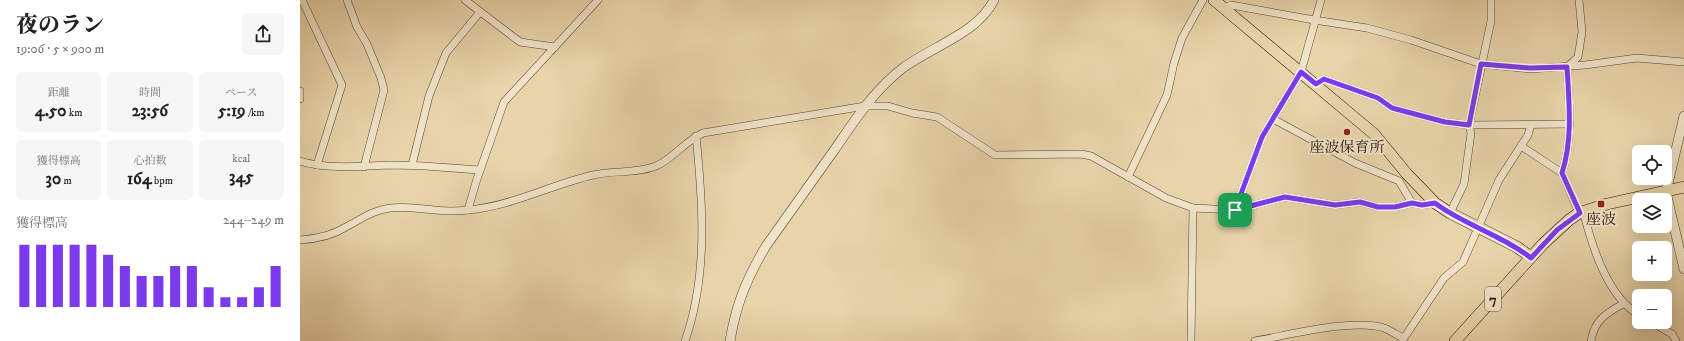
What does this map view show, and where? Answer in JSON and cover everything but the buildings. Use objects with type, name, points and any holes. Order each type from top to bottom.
[{"type":"main road","points":[[1214,0],[1374,134],[1403,177],[1450,213],[1518,247],[1531,258]]},
{"type":"main road","name":"7","points":[[1455,341],[1557,230],[1581,212],[1607,204],[1684,187]]},
{"type":"street","points":[[302,0],[342,85],[317,165]]},
{"type":"street","points":[[347,0],[356,27],[367,44],[381,78],[384,90],[364,166]]},
{"type":"street","points":[[468,210],[480,170],[504,102],[598,0]]},
{"type":"street","points":[[730,341],[741,294],[752,270],[766,246],[865,106],[889,79],[904,67],[979,20],[991,7],[994,0]]},
{"type":"street","points":[[1128,177],[1167,95],[1174,63],[1182,38],[1203,0]]},
{"type":"street","points":[[1235,210],[1262,137],[1301,72],[1314,20],[1321,0]]},
{"type":"street","points":[[1450,213],[1464,184],[1470,133],[1469,125],[1491,21],[1491,0]]},
{"type":"street","points":[[1567,67],[1578,57],[1582,32],[1579,0]]},
{"type":"street","points":[[471,2],[480,12],[520,42],[555,46]]},
{"type":"street","points":[[1225,8],[1231,5],[1374,30],[1411,40],[1481,64],[1530,68],[1567,67],[1637,58],[1684,62]]},
{"type":"street","points":[[412,166],[429,96],[446,53],[480,12]]},
{"type":"street","points":[[1562,173],[1565,163],[1570,124],[1567,67]]},
{"type":"street","points":[[1316,84],[1324,79],[1378,98],[1392,108],[1445,122],[1469,125],[1570,124]]},
{"type":"street","points":[[300,91],[300,99]]},
{"type":"street","points":[[300,240],[334,233],[371,213],[389,208],[468,210],[515,201],[569,181],[596,174],[622,172],[655,166],[666,161],[696,136],[716,130],[865,106],[888,106],[912,113],[937,116],[995,155],[1081,154],[1091,156],[1166,198],[1193,208],[1235,210],[1285,197],[1335,205],[1360,202],[1378,207],[1395,207],[1412,203],[1422,205],[1435,203]]},
{"type":"street","points":[[1684,116],[1666,192],[1684,269]]},
{"type":"street","points":[[1273,119],[1355,163],[1403,177],[1412,203]]},
{"type":"street","points":[[1255,341],[1344,326],[1367,325],[1384,328],[1403,339],[1444,278],[1463,262],[1499,180],[1528,135],[1531,125]]},
{"type":"street","points":[[685,341],[696,304],[702,228],[702,201],[696,136]]},
{"type":"street","points":[[1521,146],[1562,173],[1581,212],[1592,246],[1602,268],[1623,304],[1632,310]]},
{"type":"street","points":[[300,161],[317,165],[345,168],[364,166],[412,166],[480,170]]},
{"type":"street","points":[[1191,341],[1193,208]]},
{"type":"street","points":[[1591,341],[1592,333],[1599,319],[1623,304]]},
{"type":"street","points":[[1665,329],[1678,340]]},
{"type":"place","name":"座波保育所","points":[[1347,132]]},
{"type":"place","name":"座波","points":[[1601,204]]},
{"type":"route","points":[[1481,64],[1530,68],[1567,67],[1570,124],[1565,163],[1562,173],[1580,213],[1557,230],[1531,258],[1518,247],[1450,213],[1435,203],[1422,205],[1412,203],[1395,207],[1378,207],[1360,202],[1335,205],[1285,197],[1235,210],[1262,137],[1301,72],[1316,84],[1324,79],[1378,98],[1392,108],[1445,122],[1469,125],[1481,64]]}]
